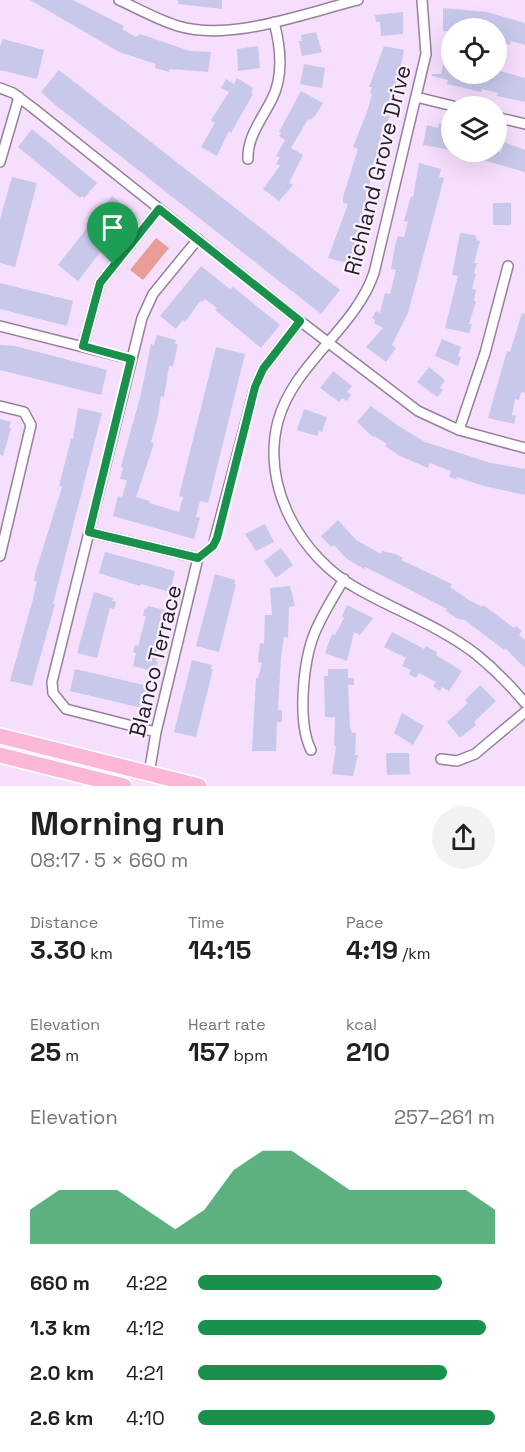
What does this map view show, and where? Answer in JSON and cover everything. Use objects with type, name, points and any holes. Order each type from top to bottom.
[{"type":"main road","points":[[0,736],[199,786]]},
{"type":"main road","points":[[0,755],[124,786]]},
{"type":"street","points":[[119,0],[179,26],[210,32],[274,22],[358,0]]},
{"type":"street","name":"Richland Grove Drive","points":[[422,0],[426,54],[368,290],[297,382],[279,420],[274,444],[275,472],[280,498],[292,526],[328,566],[356,588],[405,612],[476,655],[512,687],[525,703]]},
{"type":"street","points":[[248,159],[250,142],[272,98],[278,80],[279,46],[274,22]]},
{"type":"street","points":[[0,88],[19,97],[300,321],[418,411],[459,430],[525,448]]},
{"type":"street","points":[[0,162],[19,97]]},
{"type":"street","points":[[416,97],[441,103]]},
{"type":"street","points":[[507,120],[525,124]]},
{"type":"street","points":[[83,346],[100,283],[159,209]]},
{"type":"street","points":[[156,732],[66,709],[53,693],[52,682],[131,359],[146,309],[153,294],[198,239]]},
{"type":"street","points":[[459,430],[486,353],[508,266]]},
{"type":"street","points":[[89,532],[198,558],[213,546],[259,377],[300,321]]},
{"type":"street","points":[[0,326],[131,359]]},
{"type":"street","points":[[0,406],[24,412],[31,420],[0,556]]},
{"type":"street","name":"Blanco Terrace","points":[[149,774],[156,732],[198,558]]},
{"type":"street","points":[[311,750],[305,737],[304,717],[308,658],[314,633],[344,579]]},
{"type":"street","points":[[441,759],[457,761],[475,754],[525,712]]},
{"type":"shaded area","points":[[156,238],[169,248],[143,280],[130,270]]},
{"type":"building","points":[[30,0],[73,0],[124,26],[122,29],[136,37],[140,34],[190,51],[211,52],[208,72],[170,69],[169,72],[155,68],[156,64],[119,52]]},
{"type":"building","points":[[178,0],[222,0],[222,9],[178,4]]},
{"type":"building","points":[[443,8],[487,12],[525,23],[525,45],[511,41],[510,45],[507,44],[507,18],[443,18]]},
{"type":"building","points":[[403,12],[403,34],[381,36],[380,22],[376,22],[375,15]]},
{"type":"building","points":[[316,32],[322,52],[302,56],[299,41],[302,41],[301,35]]},
{"type":"building","points":[[3,39],[44,50],[37,79],[0,70],[0,46]]},
{"type":"building","points":[[258,46],[260,68],[238,71],[237,49]]},
{"type":"building","points":[[384,46],[404,50],[403,57],[351,264],[328,258],[348,204],[343,203],[343,197],[358,149],[353,147],[367,112],[372,94],[370,93],[372,87],[369,87]]},
{"type":"building","points":[[304,64],[325,68],[322,88],[300,84]]},
{"type":"building","points":[[59,70],[340,290],[321,314],[41,92]]},
{"type":"building","points":[[507,73],[525,78],[525,102],[507,98],[507,96],[497,96],[498,93],[482,89],[481,92],[447,84],[507,84]]},
{"type":"building","points":[[432,74],[441,74],[441,78],[432,76]]},
{"type":"building","points":[[237,78],[253,88],[251,93],[253,94],[231,133],[229,131],[217,156],[201,147],[215,123],[211,120],[229,92],[221,88],[226,79],[234,84]]},
{"type":"building","points":[[301,91],[323,103],[315,116],[308,119],[291,148],[303,155],[289,183],[293,185],[279,201],[263,189],[280,166],[276,164],[280,157],[276,156],[285,140],[279,136],[281,133],[279,132]]},
{"type":"building","points":[[439,123],[441,123],[441,148],[423,145],[427,125],[438,128]]},
{"type":"building","points":[[32,129],[97,183],[84,198],[82,196],[80,198],[18,147]]},
{"type":"building","points":[[507,143],[525,150],[525,172],[490,162],[507,162]]},
{"type":"building","points":[[419,163],[441,169],[439,177],[444,178],[408,313],[392,345],[396,348],[386,362],[366,347],[383,328],[374,323],[375,320],[372,318],[376,311],[380,313],[385,293],[390,294],[396,270],[391,269],[395,246],[398,236],[404,237],[408,222],[404,221],[411,196],[413,197]]},
{"type":"building","points":[[12,177],[37,183],[15,267],[0,263],[0,219]]},
{"type":"building","points":[[112,196],[131,212],[78,281],[58,265]]},
{"type":"building","points":[[493,203],[511,203],[511,225],[493,225]]},
{"type":"building","points":[[460,233],[475,235],[480,241],[474,263],[477,263],[472,289],[476,290],[474,301],[476,301],[469,324],[472,324],[469,333],[445,328],[458,276],[452,275]]},
{"type":"building","points":[[201,266],[230,289],[233,287],[280,325],[261,348],[205,299],[200,301],[185,322],[183,320],[176,329],[160,316]]},
{"type":"building","points":[[0,283],[73,301],[67,326],[0,309]]},
{"type":"building","points":[[522,313],[525,314],[525,393],[521,392],[519,400],[515,399],[512,415],[516,416],[514,424],[488,418],[507,351],[510,352]]},
{"type":"building","points":[[157,335],[176,340],[175,344],[178,344],[173,366],[169,366],[164,397],[161,396],[151,442],[154,443],[136,497],[179,512],[183,497],[179,496],[216,347],[245,354],[209,500],[208,503],[200,501],[196,517],[200,518],[194,539],[113,516],[118,496],[122,498],[127,480],[120,479],[123,468],[121,466],[141,394],[151,344],[154,345]]},
{"type":"building","points":[[442,339],[461,347],[458,366],[435,356]]},
{"type":"building","points":[[0,345],[15,346],[107,370],[101,395],[0,370]]},
{"type":"building","points":[[429,367],[445,380],[440,388],[443,390],[437,397],[417,382]]},
{"type":"building","points":[[333,371],[352,386],[347,392],[351,395],[347,401],[342,398],[339,402],[320,388]]},
{"type":"building","points":[[371,406],[425,442],[491,463],[525,469],[525,495],[457,477],[456,479],[449,477],[451,471],[430,463],[428,468],[398,455],[357,422]]},
{"type":"building","points":[[78,408],[102,413],[53,604],[55,604],[32,686],[10,681],[37,582],[34,581],[35,574],[62,487],[59,486],[71,439],[73,439]]},
{"type":"building","points":[[304,409],[327,417],[322,432],[319,431],[317,436],[297,430]]},
{"type":"building","points":[[0,419],[11,422],[3,456],[0,455]]},
{"type":"building","points":[[338,520],[356,540],[381,554],[382,551],[395,554],[403,558],[401,560],[452,584],[450,587],[469,600],[482,607],[483,605],[514,628],[516,626],[522,631],[519,635],[525,640],[525,668],[505,648],[504,650],[465,620],[458,619],[446,611],[447,609],[391,580],[365,567],[364,569],[347,559],[334,545],[331,547],[321,536]]},
{"type":"building","points":[[265,524],[274,542],[256,551],[245,534]]},
{"type":"building","points":[[281,548],[293,565],[276,578],[264,561]]},
{"type":"building","points":[[105,552],[175,571],[170,592],[141,584],[140,586],[99,573]]},
{"type":"building","points":[[215,574],[235,580],[234,584],[236,584],[219,652],[196,646]]},
{"type":"building","points":[[290,586],[295,606],[289,607],[288,638],[284,637],[281,657],[278,710],[282,710],[282,722],[277,722],[276,751],[252,751],[256,678],[258,678],[262,663],[258,662],[260,643],[264,644],[265,615],[272,615],[270,588]]},
{"type":"building","points":[[94,592],[113,598],[112,601],[116,602],[114,609],[110,608],[97,658],[77,653]]},
{"type":"building","points":[[347,605],[373,618],[360,635],[354,632],[347,661],[325,653],[332,634],[335,635],[344,618],[342,616]]},
{"type":"building","points":[[148,606],[169,611],[156,661],[158,662],[156,672],[133,666],[136,653],[133,652],[135,645],[138,646],[146,616],[143,616],[145,608],[147,609]]},
{"type":"building","points":[[392,632],[424,649],[426,646],[437,652],[436,655],[462,671],[449,691],[442,687],[440,691],[433,686],[436,682],[419,673],[416,678],[409,674],[411,670],[402,666],[406,658],[384,647]]},
{"type":"building","points":[[192,660],[212,665],[211,669],[213,669],[196,737],[174,732]]},
{"type":"building","points":[[75,669],[144,685],[143,688],[147,689],[142,708],[70,691]]},
{"type":"building","points":[[328,669],[348,669],[348,678],[354,678],[354,685],[348,685],[350,727],[352,733],[356,733],[355,755],[358,755],[353,776],[332,774],[336,746],[334,746],[335,717],[325,717],[324,676],[328,676]]},
{"type":"building","points":[[480,685],[496,701],[474,722],[476,725],[460,738],[447,722],[468,703],[465,700]]},
{"type":"building","points":[[402,713],[424,726],[413,745],[394,733]]},
{"type":"building","points":[[386,753],[409,753],[410,774],[387,775]]},
{"type":"route","points":[[159,209],[300,321],[279,346],[259,377],[217,538],[213,546],[198,558],[89,532],[131,359],[83,346],[100,283],[113,264],[159,209]]}]
